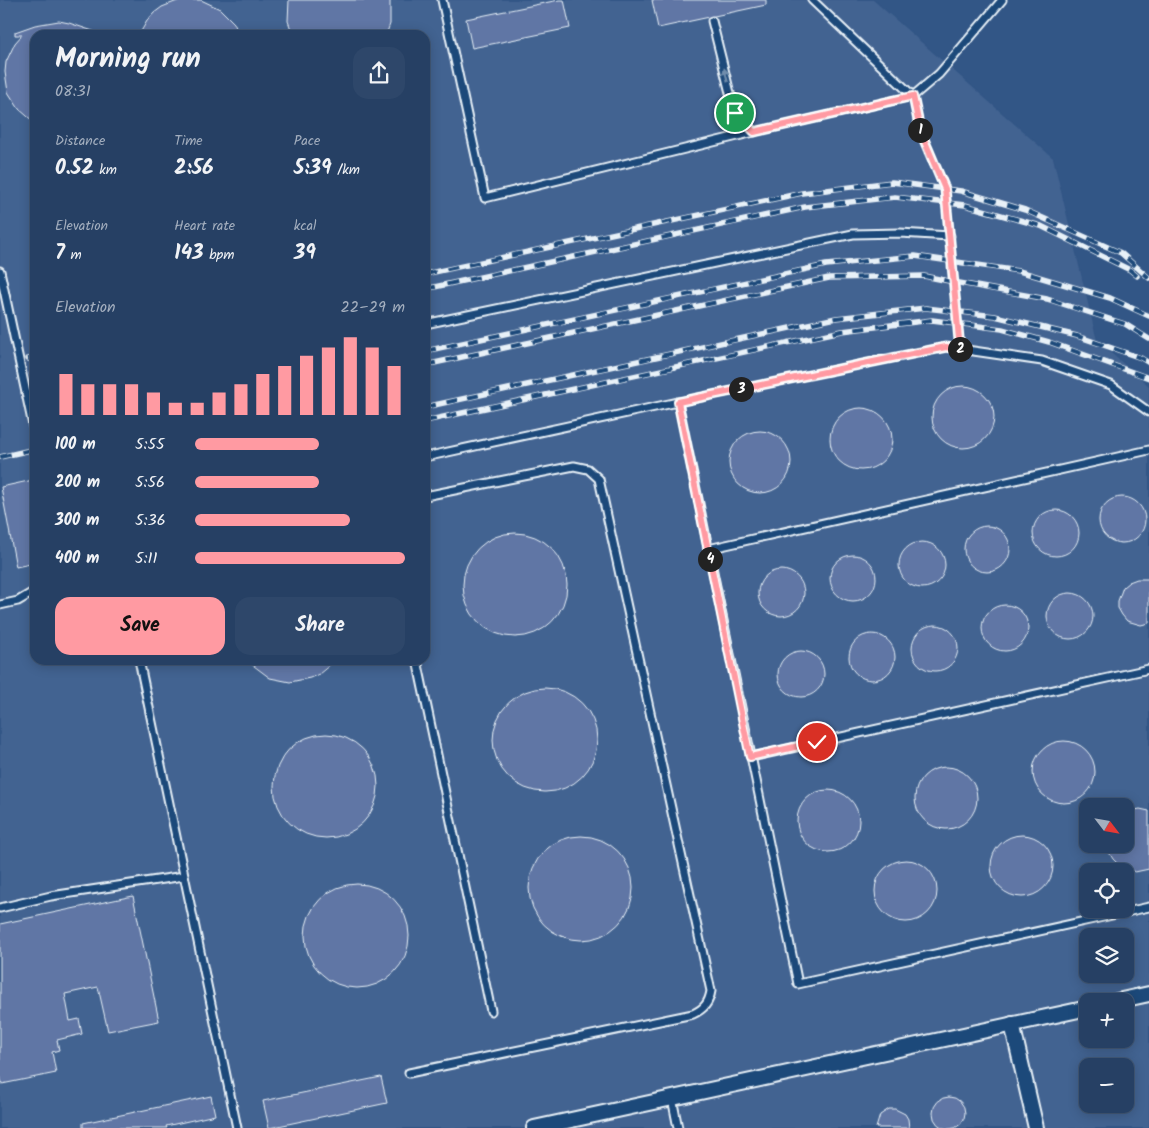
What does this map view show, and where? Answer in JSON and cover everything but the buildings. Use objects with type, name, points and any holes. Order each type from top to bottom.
[{"type":"street","points":[[1134,997],[1149,994]]},
{"type":"street","points":[[534,1128],[1079,1010]]},
{"type":"street","points":[[1012,1024],[1036,1128]]},
{"type":"lane","points":[[442,0],[485,198],[754,132],[913,96],[939,74],[1002,0]]},
{"type":"lane","points":[[812,0],[913,96],[920,130],[945,189],[960,350]]},
{"type":"lane","points":[[712,20],[735,113],[754,132]]},
{"type":"lane","points":[[430,323],[853,234],[900,233],[950,236]]},
{"type":"lane","points":[[0,271],[30,400]]},
{"type":"lane","points":[[430,456],[678,402],[946,347],[1042,361],[1111,385],[1149,412]]},
{"type":"lane","points":[[678,402],[798,984],[1149,907]]},
{"type":"lane","points":[[708,548],[1149,450]]},
{"type":"lane","points":[[409,1072],[693,1014],[706,1006],[711,991],[599,479],[588,469],[574,466],[430,495]]},
{"type":"lane","points":[[0,605],[18,601],[30,594]]},
{"type":"lane","points":[[140,665],[237,1128]]},
{"type":"lane","points":[[418,665],[491,1010]]},
{"type":"lane","points":[[750,757],[1149,669]]},
{"type":"lane","points":[[0,908],[51,896],[184,876]]},
{"type":"lane","points":[[672,1098],[678,1128]]},
{"type":"shaded area","points":[[0,0],[873,0],[1053,158],[1097,341],[1149,386],[1149,1128],[0,1128]]},
{"type":"railway","points":[[430,273],[802,193],[892,182],[961,191],[1025,210],[1121,253],[1149,278]]},
{"type":"railway","points":[[430,288],[805,207],[895,197],[965,205],[1041,226],[1130,270],[1137,276]]},
{"type":"railway","points":[[430,350],[826,265],[915,256],[1019,271],[1110,298],[1149,316]]},
{"type":"railway","points":[[430,364],[829,278],[924,276],[1047,299],[1125,324],[1149,339]]},
{"type":"railway","points":[[430,406],[836,318],[926,308],[995,316],[1077,336],[1141,358],[1149,363]]},
{"type":"railway","points":[[430,420],[842,331],[932,320],[1002,329],[1049,342],[1149,378]]},
{"type":"railway","points":[[0,457],[30,450]]},
{"type":"route","points":[[735,113],[754,132],[913,96],[920,130],[945,189],[960,350],[946,347],[678,402],[750,757],[817,742]]}]
